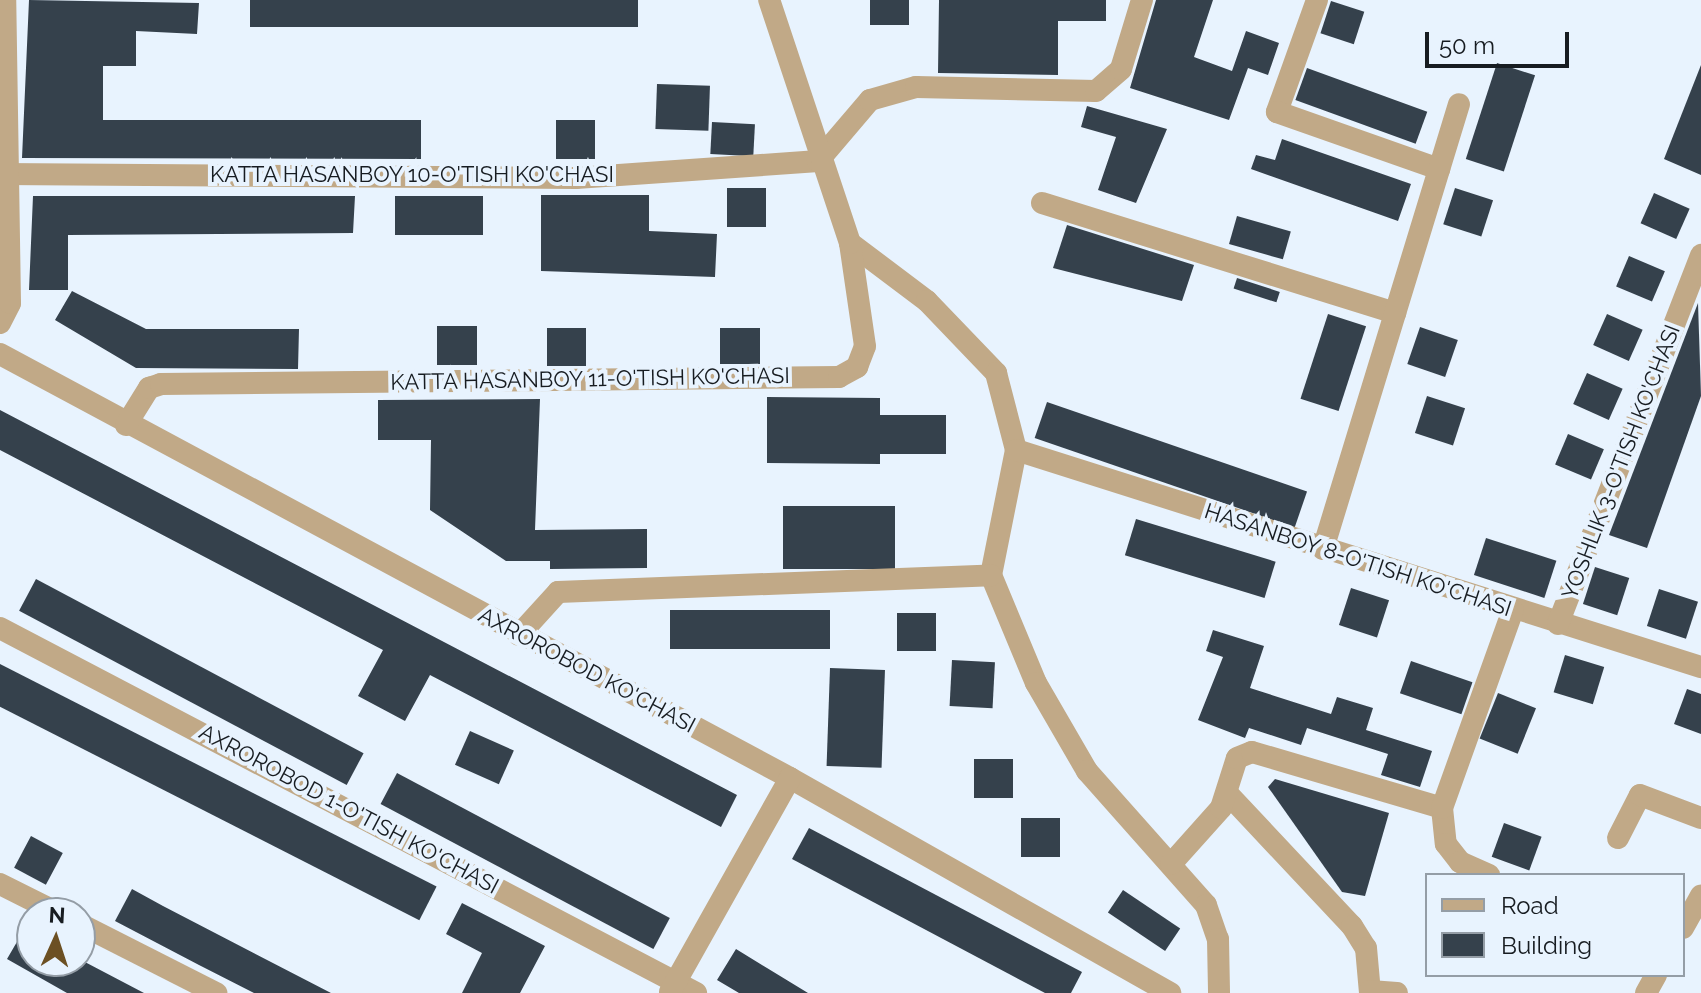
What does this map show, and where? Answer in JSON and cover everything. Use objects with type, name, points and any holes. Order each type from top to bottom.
[{"type":"street","points":[[0,323],[10,303],[3,174],[5,0]]},
{"type":"street","name":"KATTA HASANBOY 11-O'TISH KO'CHASI","points":[[126,425],[149,388],[161,384],[839,377],[857,367],[865,346],[850,243],[818,161],[769,0]]},
{"type":"street","points":[[818,161],[870,100],[916,87],[1096,91],[1121,69],[1142,0]]},
{"type":"street","points":[[1317,0],[1277,112],[1439,169]]},
{"type":"street","points":[[1323,549],[1459,104]]},
{"type":"street","name":"KATTA HASANBOY 10-O'TISH KO'CHASI","points":[[3,174],[576,178],[818,161]]},
{"type":"street","points":[[1042,203],[1395,313]]},
{"type":"street","points":[[850,243],[927,301],[996,373],[1016,450],[991,575],[1036,683],[1087,771],[1171,864],[1214,922],[1219,993]]},
{"type":"street","name":"YOSHLIK 3-O'TISH KO'CHASI","points":[[1558,624],[1701,255]]},
{"type":"street","name":"AXROROBOD KO'CHASI","points":[[0,354],[126,425],[790,778],[1170,993]]},
{"type":"street","name":"HASANBOY 8-O'TISH KO'CHASI","points":[[1016,450],[1513,610],[1701,667]]},
{"type":"street","points":[[519,635],[558,592],[991,575]]},
{"type":"street","points":[[1485,873],[1460,862],[1446,844],[1442,808],[1513,610]]},
{"type":"street","name":"AXROROBOD 1-O'TISH KO'CHASI","points":[[0,628],[673,987],[696,993]]},
{"type":"street","points":[[1171,864],[1228,794],[1237,758],[1252,752],[1442,808]]},
{"type":"street","points":[[673,987],[790,778]]},
{"type":"street","points":[[1228,794],[1352,926],[1366,948],[1370,992],[1397,993]]},
{"type":"street","points":[[1618,838],[1640,795],[1701,818]]},
{"type":"street","points":[[0,884],[26,897]]},
{"type":"street","points":[[1685,924],[1701,896]]},
{"type":"street","points":[[96,932],[216,993]]},
{"type":"building","points":[[29,0],[199,3],[197,34],[136,31],[136,66],[103,66],[103,120],[421,120],[421,159],[22,158]]},
{"type":"building","points":[[250,0],[638,0],[638,27],[250,27]]},
{"type":"building","points":[[870,0],[909,0],[909,25],[870,25]]},
{"type":"building","points":[[939,0],[1106,0],[1106,21],[1058,21],[1058,75],[938,73]]},
{"type":"building","points":[[1156,0],[1213,0],[1194,57],[1232,71],[1246,31],[1279,43],[1268,75],[1248,68],[1229,120],[1130,88]]},
{"type":"building","points":[[1331,1],[1364,12],[1354,44],[1320,33]]},
{"type":"building","points":[[1497,63],[1535,75],[1504,171],[1466,159]]},
{"type":"building","points":[[1701,65],[1701,175],[1664,159]]},
{"type":"building","points":[[1307,68],[1427,112],[1416,144],[1295,100]]},
{"type":"building","points":[[657,84],[710,86],[708,131],[655,129]]},
{"type":"building","points":[[1087,106],[1167,129],[1136,203],[1098,190],[1116,137],[1081,127]]},
{"type":"building","points":[[556,120],[595,120],[595,159],[556,159]]},
{"type":"building","points":[[712,122],[755,124],[753,156],[710,154]]},
{"type":"building","points":[[1282,139],[1411,184],[1398,221],[1251,169],[1256,155],[1275,160]]},
{"type":"building","points":[[727,188],[766,188],[766,227],[727,227]]},
{"type":"building","points":[[1455,188],[1493,200],[1481,237],[1443,224]]},
{"type":"building","points":[[1654,193],[1690,209],[1676,239],[1641,223]]},
{"type":"building","points":[[541,195],[649,195],[649,231],[717,234],[715,277],[541,271]]},
{"type":"building","points":[[33,196],[355,196],[353,233],[68,235],[68,290],[29,290]]},
{"type":"building","points":[[395,196],[483,196],[483,235],[395,235]]},
{"type":"building","points":[[1237,216],[1291,231],[1283,259],[1229,244]]},
{"type":"building","points":[[1067,225],[1194,265],[1182,301],[1053,268]]},
{"type":"building","points":[[1629,256],[1665,271],[1652,302],[1616,286]]},
{"type":"building","points":[[1237,278],[1280,292],[1276,302],[1234,288]]},
{"type":"building","points":[[72,291],[146,329],[299,329],[298,369],[136,368],[55,320]]},
{"type":"building","points":[[1698,303],[1701,396],[1647,548],[1609,535]]},
{"type":"building","points":[[1328,314],[1366,326],[1339,411],[1300,399]]},
{"type":"building","points":[[1607,314],[1643,330],[1629,361],[1593,345]]},
{"type":"building","points":[[437,326],[477,326],[477,365],[437,365]]},
{"type":"building","points":[[1420,327],[1458,340],[1445,377],[1407,364]]},
{"type":"building","points":[[547,328],[586,328],[586,366],[547,366]]},
{"type":"building","points":[[720,328],[760,328],[760,364],[720,364]]},
{"type":"building","points":[[1587,373],[1623,389],[1609,420],[1573,404]]},
{"type":"building","points":[[1427,396],[1465,408],[1453,445],[1415,433]]},
{"type":"building","points":[[767,397],[880,398],[880,415],[946,415],[946,454],[880,454],[880,464],[767,463]]},
{"type":"building","points":[[540,399],[535,530],[647,529],[647,568],[550,569],[550,561],[506,561],[430,510],[431,440],[378,440],[378,400]]},
{"type":"building","points":[[1047,402],[1307,492],[1295,527],[1035,438]]},
{"type":"building","points":[[0,410],[737,795],[721,827],[430,675],[405,721],[358,696],[383,650],[0,450]]},
{"type":"building","points":[[1568,434],[1604,449],[1591,480],[1555,464]]},
{"type":"building","points":[[783,506],[895,506],[895,569],[783,569]]},
{"type":"building","points":[[1136,519],[1276,562],[1265,598],[1125,555]]},
{"type":"building","points":[[1486,538],[1556,561],[1544,598],[1474,575]]},
{"type":"building","points":[[1595,567],[1629,578],[1617,615],[1583,604]]},
{"type":"building","points":[[36,579],[364,753],[347,785],[19,611]]},
{"type":"building","points":[[1351,588],[1389,600],[1377,637],[1339,625]]},
{"type":"building","points":[[1659,589],[1698,602],[1686,639],[1647,626]]},
{"type":"building","points":[[670,610],[830,610],[830,649],[670,649]]},
{"type":"building","points":[[897,613],[936,613],[936,651],[897,651]]},
{"type":"building","points":[[1213,630],[1264,646],[1250,688],[1331,714],[1337,697],[1373,708],[1366,730],[1432,751],[1420,787],[1381,775],[1388,754],[1307,728],[1301,745],[1249,728],[1245,738],[1198,720],[1223,657],[1206,651]]},
{"type":"building","points":[[1565,655],[1604,667],[1593,704],[1554,692]]},
{"type":"building","points":[[952,660],[995,662],[993,708],[950,706]]},
{"type":"building","points":[[1411,661],[1472,682],[1461,714],[1400,693]]},
{"type":"building","points":[[0,664],[437,886],[419,920],[0,707]]},
{"type":"building","points":[[830,668],[885,670],[882,768],[827,766]]},
{"type":"building","points":[[1687,689],[1701,694],[1701,734],[1674,724]]},
{"type":"building","points":[[1498,693],[1536,708],[1518,754],[1480,738]]},
{"type":"building","points":[[470,731],[514,751],[499,784],[455,765]]},
{"type":"building","points":[[974,759],[1013,759],[1013,798],[974,798]]},
{"type":"building","points":[[397,773],[670,918],[653,949],[381,804]]},
{"type":"building","points":[[1275,779],[1389,813],[1365,896],[1342,892],[1268,787]]},
{"type":"building","points":[[1021,818],[1060,818],[1060,857],[1021,857]]},
{"type":"building","points":[[1504,823],[1542,837],[1529,871],[1492,857]]},
{"type":"building","points":[[809,828],[1082,972],[1071,993],[1045,993],[792,859]]},
{"type":"building","points":[[31,836],[63,853],[46,885],[14,868]]},
{"type":"building","points":[[132,889],[331,993],[254,993],[199,965],[115,921]]},
{"type":"building","points":[[1123,890],[1180,929],[1165,951],[1108,912]]},
{"type":"building","points":[[462,903],[545,946],[520,993],[462,993],[482,953],[446,934]]},
{"type":"building","points":[[16,944],[16,964],[7,959]]},
{"type":"building","points":[[736,949],[808,993],[739,993],[717,980]]},
{"type":"building","points":[[96,968],[144,993],[67,993],[39,977],[96,977]]}]
